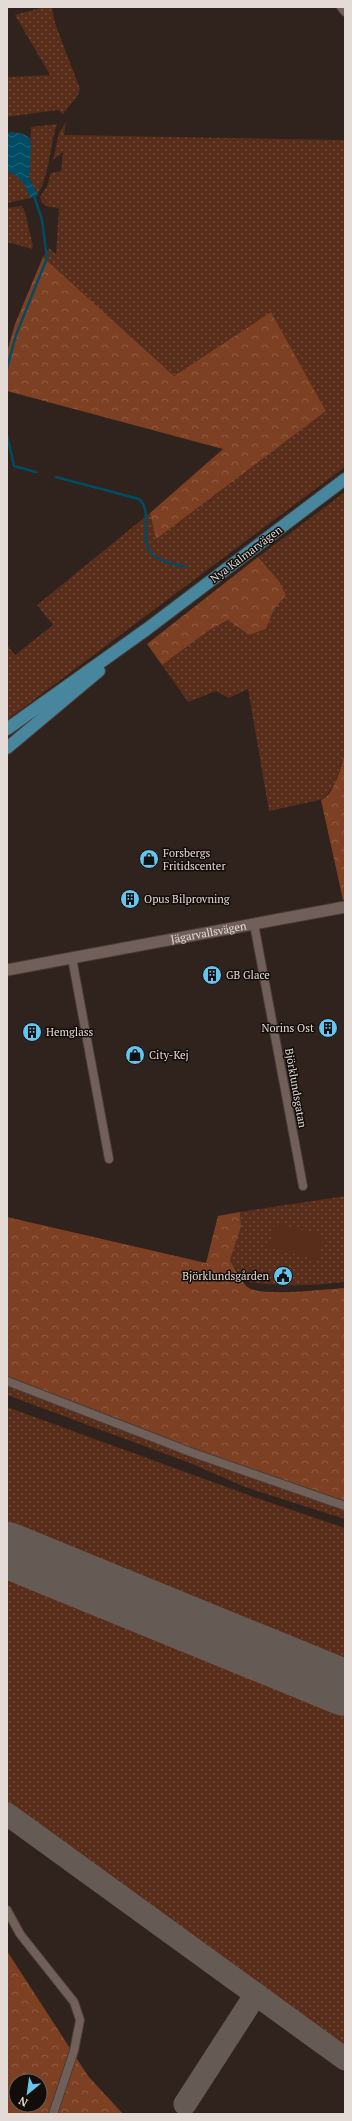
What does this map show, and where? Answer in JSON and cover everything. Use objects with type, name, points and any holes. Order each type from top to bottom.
[{"type":"main road","name":"Nya Kalmarvägen","points":[[7,729],[147,629],[345,479]]},
{"type":"main road","name":"Nya Kalmarvägen","points":[[7,748],[48,715],[147,629]]},
{"type":"street","points":[[341,7],[345,12]]},
{"type":"street","name":"Jägarvallsvägen","points":[[7,970],[345,907]]},
{"type":"street","name":"Björklundsgatan","points":[[254,924],[302,1186]]},
{"type":"street","points":[[72,958],[109,1159]]},
{"type":"street","points":[[7,1381],[193,1453],[345,1506]]},
{"type":"street","points":[[7,1910],[20,1934],[74,2002],[80,2020],[74,2051],[53,2114]]},
{"type":"shaded area","points":[[44,7],[52,7],[55,23],[80,89],[78,95],[63,114],[58,110],[7,117],[7,77],[50,75],[15,15]]},
{"type":"shaded area","points":[[66,122],[64,135],[345,140],[345,467],[7,720],[7,645],[15,655],[53,625],[37,605],[150,513],[156,538],[326,411],[271,312],[174,376],[43,257],[49,248],[56,254],[59,208],[45,205],[41,201],[40,197],[47,186],[51,173],[61,171],[63,152],[53,160],[59,133]]},
{"type":"shaded area","points":[[57,124],[47,172],[41,189],[37,194],[29,178],[31,127]]},
{"type":"shaded area","points":[[7,172],[12,173],[19,178],[31,198],[7,203]]},
{"type":"shaded area","points":[[21,206],[24,209],[33,245],[32,249],[7,242],[7,208]]},
{"type":"shaded area","points":[[345,492],[345,754],[335,784],[324,799],[269,811],[248,689],[229,698],[216,691],[188,702],[162,665],[208,631],[228,620],[249,635],[266,629],[274,609],[279,581],[258,557]]},
{"type":"shaded area","points":[[345,1196],[345,1282],[294,1285],[244,1281],[230,1260],[241,1227],[240,1212]]},
{"type":"shaded area","points":[[275,1223],[324,1236],[317,1260],[269,1247]]},
{"type":"shaded area","points":[[7,1386],[345,1509],[345,1519],[245,1487],[190,1463],[7,1395]]},
{"type":"shaded area","points":[[7,1407],[257,1498],[345,1528],[345,1660],[7,1522]]},
{"type":"shaded area","points":[[7,1577],[345,1715],[345,2049],[7,1804]]},
{"type":"green space","points":[[43,257],[174,376],[271,312],[326,411],[156,539],[150,513],[223,449],[7,391],[7,352],[15,324]]},
{"type":"green space","points":[[258,557],[279,581],[286,595],[274,609],[266,629],[249,635],[228,620],[208,631],[162,665],[147,644]]},
{"type":"green space","points":[[345,754],[345,900],[343,900],[321,800],[330,793],[339,773]]},
{"type":"green space","points":[[240,1212],[241,1227],[230,1260],[241,1280],[249,1288],[256,1291],[280,1292],[345,1288],[345,1501],[199,1451],[7,1379],[7,1217],[206,1263],[218,1216]]},
{"type":"green space","points":[[7,1951],[88,2076],[123,2114],[7,2114]]},
{"type":"water","points":[[12,132],[23,134],[30,138],[31,147],[29,178],[38,195],[31,198],[19,178],[12,173],[7,172],[7,133]]},
{"type":"waterway","points":[[7,368],[16,335],[47,258],[42,220],[34,196]]},
{"type":"waterway","points":[[7,435],[14,466],[36,472]]},
{"type":"waterway","points":[[56,477],[139,499],[145,512],[147,546],[151,553],[160,560],[186,567]]},
{"type":"taxiway","points":[[7,1814],[345,2059]]},
{"type":"taxiway","points":[[185,2104],[256,1994]]},
{"type":"runway","points":[[7,1550],[345,1688]]},
{"type":"place","name":"Forsbergs Fritidscenter","points":[[149,859]]},
{"type":"place","name":"Opus Bilprovning","points":[[130,899]]},
{"type":"place","name":"GB Glace","points":[[212,975]]},
{"type":"place","name":"Norins Ost","points":[[328,1028]]},
{"type":"place","name":"Hemglass","points":[[32,1032]]},
{"type":"place","name":"City-Kej","points":[[135,1055]]},
{"type":"place","name":"Björklundsgården","points":[[283,1276]]}]
